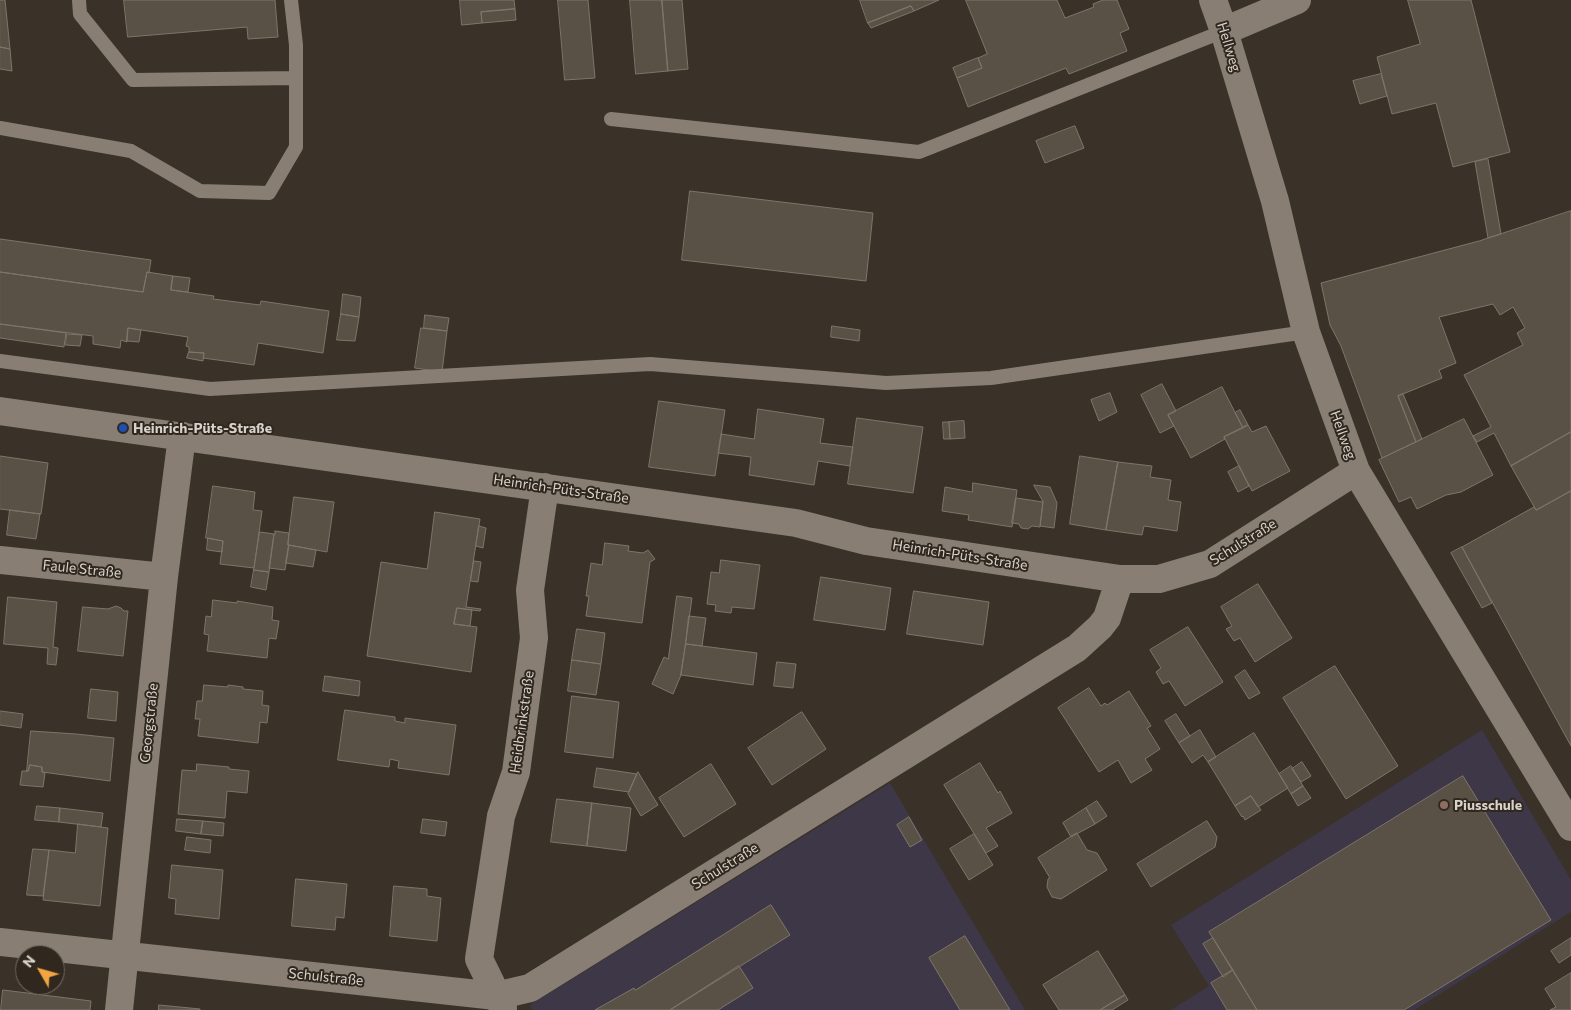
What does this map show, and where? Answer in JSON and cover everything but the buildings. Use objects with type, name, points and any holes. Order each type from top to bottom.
[{"type":"street","name":"Hellweg","points":[[1213,0],[1224,30],[1275,201],[1306,332],[1356,471],[1571,826]]},
{"type":"street","points":[[1224,30],[1297,0]]},
{"type":"street","name":"Heinrich-Püts-Straße","points":[[0,412],[796,523],[866,541],[1120,579]]},
{"type":"street","name":"Georgstraße","points":[[119,1010],[164,577],[182,436]]},
{"type":"street","name":"Schulstraße","points":[[0,942],[126,955],[500,1003],[530,988],[1077,648],[1108,618],[1120,579],[1159,579],[1210,564],[1356,471]]},
{"type":"street","name":"Heidbrinkstraße","points":[[500,1003],[479,959],[501,816],[516,772],[534,638],[530,590],[545,487]]},
{"type":"street","name":"Faule Straße","points":[[0,560],[164,577]]},
{"type":"lane","points":[[79,0],[80,14],[133,80],[296,78]]},
{"type":"lane","points":[[0,128],[131,151],[200,191],[269,193],[296,147],[296,45],[291,0]]},
{"type":"lane","points":[[611,119],[919,152],[1224,30]]},
{"type":"lane","points":[[0,361],[210,389],[650,364],[886,383],[991,378],[1306,332]]},
{"type":"shaded area","name":"Piusschule","points":[[1482,730],[1571,880],[1571,912],[1414,1010],[1171,1010],[1209,986],[1171,925]]},
{"type":"shaded area","points":[[890,783],[1025,1010],[532,1010],[530,1005]]},
{"type":"place","name":"Heinrich-Püts-Straße","points":[[123,428]]},
{"type":"place","name":"Piusschule","points":[[1444,805]]}]
